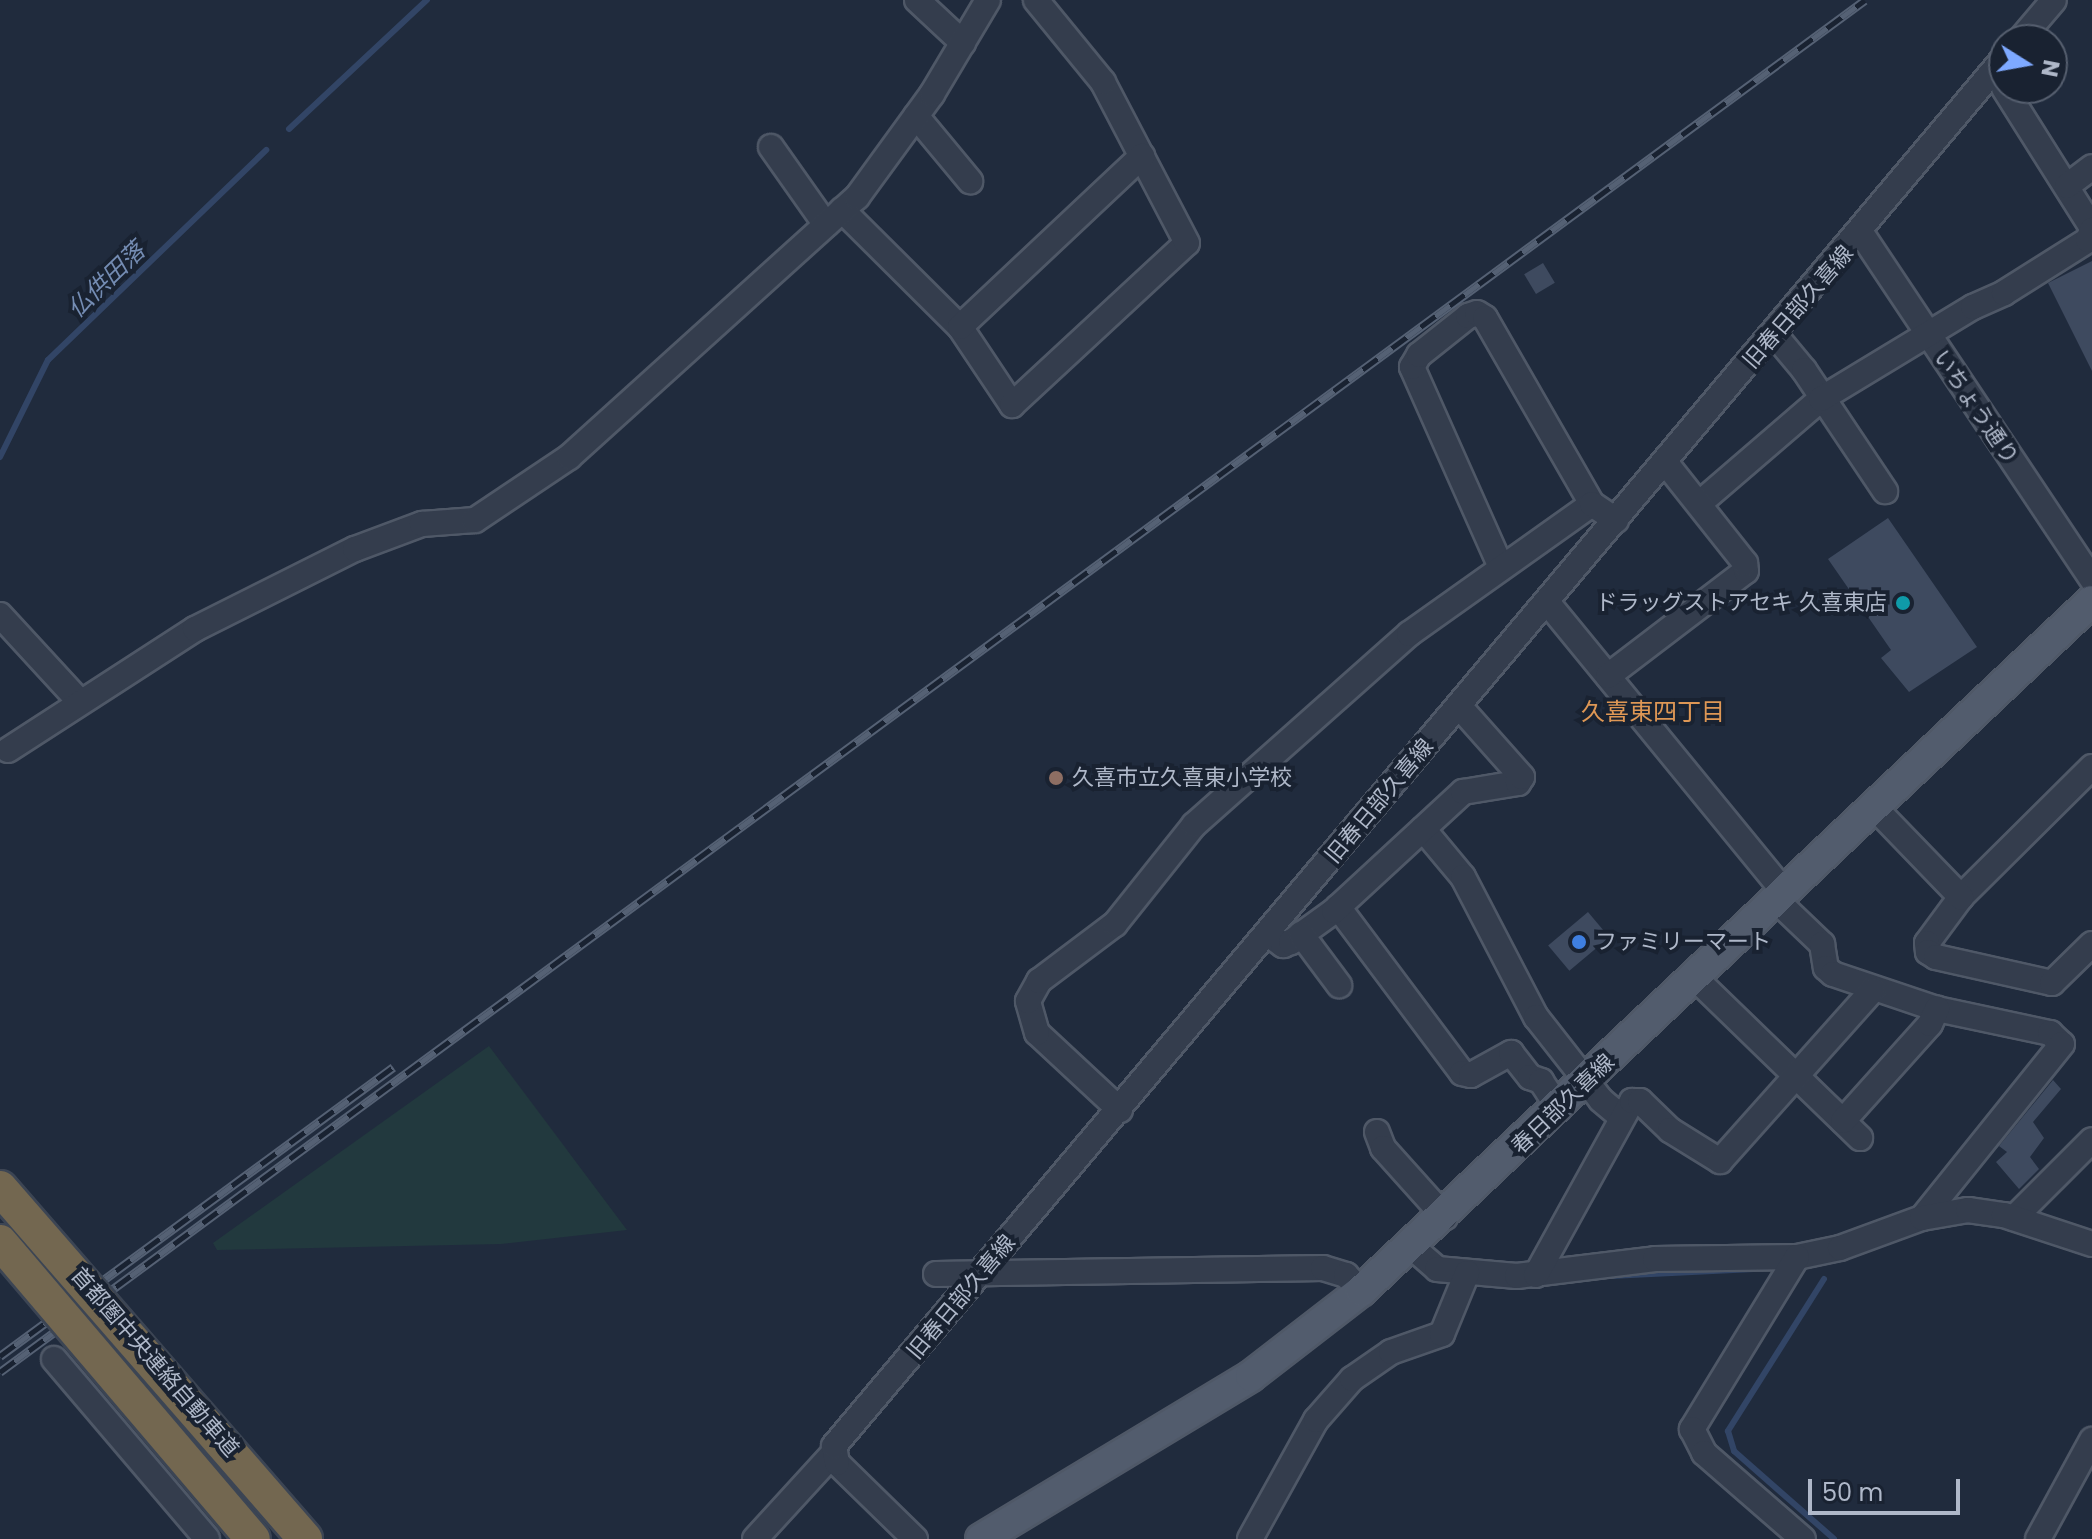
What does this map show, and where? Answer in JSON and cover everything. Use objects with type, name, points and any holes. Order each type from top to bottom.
[{"type":"highway","name":"首都圏中央連絡自動車道","points":[[0,1188],[305,1539]]},
{"type":"highway","name":"首都圏中央連絡自動車道","points":[[0,1242],[253,1539]]},
{"type":"main road","name":"春日部久喜線","points":[[981,1539],[1251,1376],[1361,1291],[1445,1217],[1873,806],[2092,601]]},
{"type":"street","points":[[917,0],[963,43]]},
{"type":"street","points":[[8,750],[79,701],[195,629],[355,549],[422,524],[475,520],[569,457],[834,218],[916,116],[988,0]]},
{"type":"street","points":[[771,147],[834,218],[960,327],[1012,405],[1018,402],[1187,243],[1103,82],[1036,0]]},
{"type":"street","points":[[2034,24],[2054,0]]},
{"type":"street","name":"旧春日部久喜線","points":[[755,1539],[832,1455],[981,1273],[1665,462],[1988,91]]},
{"type":"street","points":[[1700,503],[1824,398],[2088,240],[2092,229],[2018,104]]},
{"type":"street","points":[[916,116],[970,181]]},
{"type":"street","points":[[960,327],[1142,156]]},
{"type":"street","points":[[2067,186],[2092,167]]},
{"type":"street","name":"いちょう通り","points":[[1861,233],[2092,580]]},
{"type":"street","points":[[1501,567],[1412,367],[1419,355],[1468,316],[1485,318],[1592,504],[1616,520]]},
{"type":"street","points":[[1774,334],[1824,398],[1885,491]]},
{"type":"street","points":[[1608,676],[1746,571],[1745,563],[1665,462]]},
{"type":"street","points":[[1120,1110],[1037,1033],[1029,1013],[1031,990],[1115,924],[1194,825],[1316,721],[1409,634],[1592,504]]},
{"type":"street","points":[[1547,602],[1780,896],[1822,944],[1826,968],[1873,990],[1937,1009],[2050,1033],[2062,1044],[1922,1218]]},
{"type":"street","points":[[0,615],[79,701]]},
{"type":"street","points":[[1268,934],[1283,945],[1301,934],[1338,907],[1463,792],[1509,786],[1522,777],[1459,706]]},
{"type":"street","points":[[2092,767],[1961,897],[1932,930],[1928,952],[1936,957],[2052,983],[2092,944]]},
{"type":"street","points":[[1873,806],[1961,897]]},
{"type":"street","points":[[1423,829],[1463,877],[1536,1017],[1587,1082],[1621,1117]]},
{"type":"street","points":[[1338,907],[1462,1073],[1471,1075],[1511,1053],[1530,1077],[1541,1081],[1559,1109]]},
{"type":"street","points":[[1301,934],[1339,985]]},
{"type":"street","points":[[1695,978],[1860,1138]]},
{"type":"street","points":[[1536,1275],[1632,1101],[1640,1101],[1670,1130],[1720,1161],[1873,990]]},
{"type":"street","points":[[1843,1121],[1930,1024],[1937,1009]]},
{"type":"street","points":[[1377,1132],[1383,1148],[1445,1217]]},
{"type":"street","points":[[2014,1218],[2092,1140]]},
{"type":"street","points":[[1412,1247],[1428,1264],[1467,1273],[1536,1275],[1655,1259],[1797,1257],[1840,1248],[1922,1218],[1968,1210],[2014,1218],[2092,1244]]},
{"type":"street","points":[[1797,1257],[1692,1429],[1704,1453],[1803,1539]]},
{"type":"street","points":[[936,1274],[1334,1269],[1361,1291]]},
{"type":"street","points":[[1250,1539],[1316,1420],[1352,1379],[1391,1352],[1442,1334],[1467,1273]]},
{"type":"street","points":[[54,1359],[207,1539]]},
{"type":"street","points":[[2038,1539],[2092,1440]]},
{"type":"street","points":[[832,1455],[915,1539]]},
{"type":"green space","points":[[489,1046],[627,1230],[501,1244],[217,1250],[213,1243]]},
{"type":"building","points":[[2092,261],[2092,371],[2048,283]]},
{"type":"building","points":[[1543,263],[1555,283],[1536,294],[1524,274]]},
{"type":"building","name":"ドラッグストアセキ 久喜東店","points":[[1888,518],[1977,647],[1909,692],[1881,658],[1891,650],[1828,559]]},
{"type":"building","name":"ファミリーマート","points":[[1588,912],[1609,937],[1569,971],[1548,945]]},
{"type":"building","points":[[2053,1080],[2061,1089],[2033,1122],[2044,1138],[2030,1157],[2039,1169],[2019,1189],[1996,1162],[2007,1152],[1999,1146]]},
{"type":"waterway","name":"仏供田落","points":[[289,129],[427,0]]},
{"type":"waterway","name":"仏供田落","points":[[0,457],[48,360],[266,150]]},
{"type":"waterway","points":[[1610,1276],[1754,1269]]},
{"type":"waterway","points":[[1824,1279],[1728,1431],[1734,1451],[1834,1539]]},
{"type":"railway","points":[[0,1372],[1865,0]]},
{"type":"railway","points":[[0,1356],[393,1067]]},
{"type":"place","name":"ドラッグストアセキ 久喜東店","points":[[1903,603]]},
{"type":"place","name":"久喜市立久喜東小学校","points":[[1056,778]]},
{"type":"place","name":"ファミリーマート","points":[[1579,942]]},
{"type":"district","name":"久喜東四丁目","points":[[1653,712]]}]
